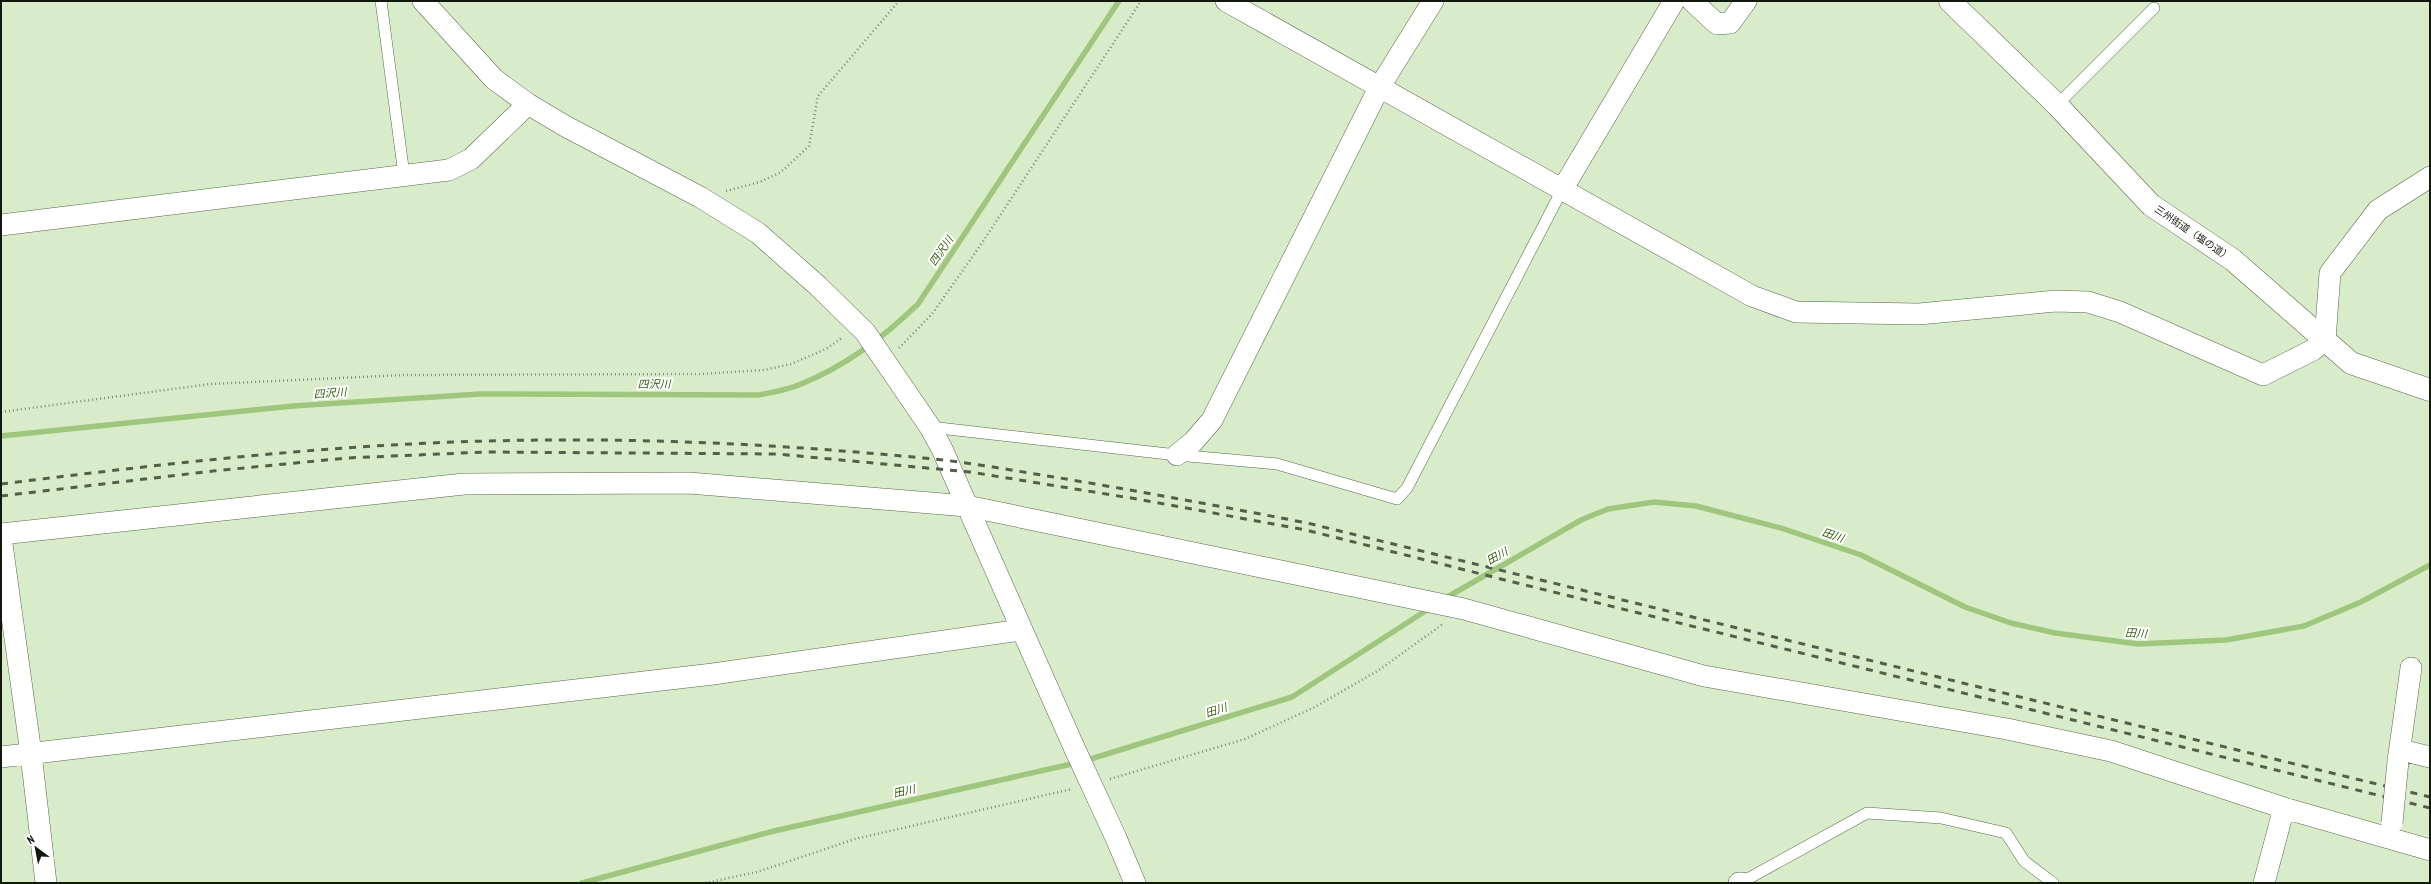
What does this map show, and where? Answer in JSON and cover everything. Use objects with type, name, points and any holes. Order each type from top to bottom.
[{"type":"street","points":[[423,1],[494,79],[528,104],[565,126],[700,198],[758,233],[862,329],[884,358],[930,427],[967,506],[1072,746],[1135,883]]},
{"type":"street","points":[[1226,1],[1752,296],[1796,312],[1919,314],[2056,301],[2088,302],[2126,315],[2263,375],[2314,350],[2325,340],[2330,273],[2378,210],[2430,177]]},
{"type":"street","points":[[1177,455],[1193,442],[1212,420],[1380,88],[1433,1]]},
{"type":"street","points":[[1562,190],[1674,1]]},
{"type":"street","points":[[1692,1],[1717,24],[1730,23],[1746,1]]},
{"type":"street","name":"三州街道（塩の道）","points":[[1950,1],[2057,105],[2151,205],[2233,260],[2351,363],[2430,390]]},
{"type":"street","points":[[1,225],[449,170],[472,159],[528,104]]},
{"type":"street","points":[[1,534],[464,484],[689,482],[967,506],[1419,599],[1704,676],[2007,729],[2111,751],[2284,808],[2391,831],[2430,850]]},
{"type":"street","points":[[1,537],[31,754],[46,883]]},
{"type":"street","points":[[1,758],[713,674],[1021,630]]},
{"type":"street","points":[[2391,831],[2411,668]]},
{"type":"street","points":[[2399,756],[2430,757]]},
{"type":"street","points":[[2264,883],[2284,808]]},
{"type":"lane","points":[[381,1],[404,175]]},
{"type":"lane","points":[[2057,105],[2154,8]]},
{"type":"lane","points":[[930,427],[1177,455],[1277,464],[1397,499],[1407,488],[1562,190]]},
{"type":"lane","points":[[1741,883],[1867,814],[1941,818],[2006,833],[2024,861],[2053,883]]},
{"type":"path","points":[[700,198],[760,182],[781,172],[809,146],[818,96],[899,1]]},
{"type":"path","points":[[884,358],[932,314],[980,246],[1141,1]]},
{"type":"path","points":[[1,412],[210,384],[404,375],[700,374],[764,370],[791,364],[862,329]]},
{"type":"path","points":[[705,883],[757,872],[855,839],[1089,781],[1245,739],[1294,716],[1379,670],[1456,608]]},
{"type":"waterway","name":"四沢川","points":[[1,436],[293,406],[480,394],[759,395],[796,386],[818,377],[864,350],[892,328],[918,304],[1119,1]]},
{"type":"waterway","name":"田川","points":[[1444,599],[1581,520],[1608,509],[1654,502],[1696,506],[1781,528],[1861,555],[1965,607],[2011,623],[2055,633],[2138,644],[2226,640],[2304,626],[2361,602],[2430,565]]},
{"type":"waterway","name":"田川","points":[[1084,761],[1292,697],[1430,608]]},
{"type":"waterway","name":"田川","points":[[582,883],[774,831],[1076,763]]},
{"type":"railway","points":[[1,484],[244,456],[427,443],[488,441],[597,440],[760,445],[869,453],[957,462],[1215,505],[1307,523],[2430,797]]},
{"type":"railway","points":[[1,496],[213,471],[347,458],[487,452],[777,454],[970,472],[1137,499],[1306,530],[2430,808]]}]
